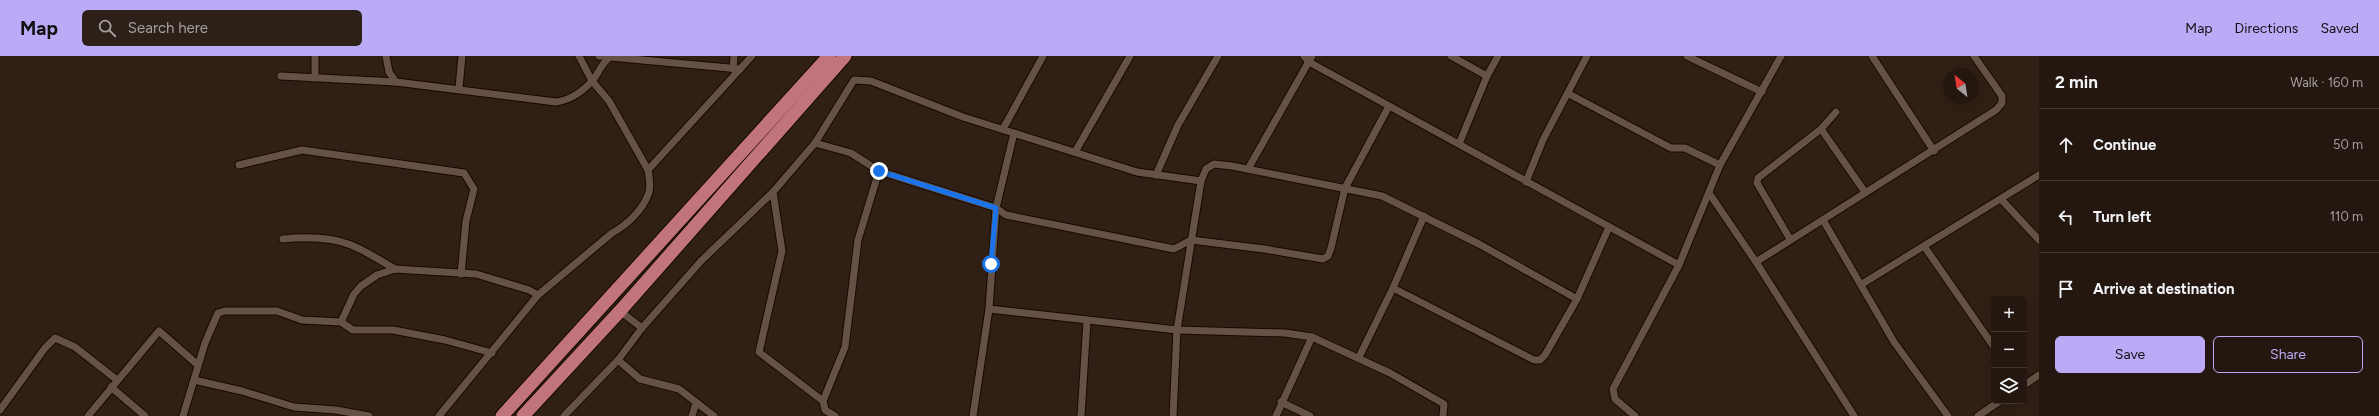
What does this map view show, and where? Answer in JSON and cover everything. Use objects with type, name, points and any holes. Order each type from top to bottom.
[{"type":"highway","points":[[502,416],[829,56]]},
{"type":"highway","points":[[523,416],[620,311],[845,56]]},
{"type":"street","points":[[315,56],[315,78]]},
{"type":"street","points":[[386,56],[389,72],[396,82]]},
{"type":"street","points":[[459,88],[462,56]]},
{"type":"street","points":[[439,416],[538,295],[612,233],[625,226],[645,200],[650,190],[648,170],[609,101],[592,81],[579,56]]},
{"type":"street","points":[[599,56],[736,69]]},
{"type":"street","points":[[734,56],[736,69]]},
{"type":"street","points":[[648,170],[736,69],[752,56]]},
{"type":"street","points":[[1002,129],[1043,56]]},
{"type":"street","points":[[1075,152],[1130,56]]},
{"type":"street","points":[[1156,175],[1178,125],[1218,56]]},
{"type":"street","points":[[1304,56],[1389,106],[1609,228],[1679,265]]},
{"type":"street","points":[[1452,56],[1487,76]]},
{"type":"street","points":[[1459,144],[1487,76],[1498,56]]},
{"type":"street","points":[[1526,182],[1543,140],[1587,56]]},
{"type":"street","points":[[1687,56],[1697,58],[1762,92]]},
{"type":"street","points":[[1635,416],[1615,399],[1613,389],[1679,265],[1720,165],[1781,56]]},
{"type":"street","points":[[1872,56],[1934,150]]},
{"type":"street","points":[[1756,262],[1790,239],[1823,220],[1996,110],[2002,103],[2002,96],[1974,56]]},
{"type":"street","points":[[282,76],[396,82],[459,88],[556,102],[574,96],[592,81],[602,63],[609,58]]},
{"type":"street","points":[[1248,169],[1311,59]]},
{"type":"street","points":[[564,416],[618,360],[642,328],[701,261],[773,192],[815,143],[854,80],[871,81],[963,117],[1137,172],[1201,181]]},
{"type":"street","points":[[1568,94],[1672,148],[1685,148],[1720,165]]},
{"type":"street","points":[[815,143],[851,153],[879,171],[996,208],[1006,215],[1174,249],[1191,240],[1264,249],[1323,259],[1328,256],[1345,188],[1389,106]]},
{"type":"street","points":[[1790,239],[1757,183],[1758,178],[1821,129],[1836,112]]},
{"type":"street","points":[[1821,129],[1865,192]]},
{"type":"street","points":[[973,416],[989,309],[996,208],[1014,133]]},
{"type":"street","points":[[239,165],[302,150],[464,173],[474,189],[466,221],[461,274]]},
{"type":"street","points":[[1172,416],[1177,330],[1191,240],[1201,181],[1206,169],[1214,164],[1248,169],[1382,196],[1424,216],[1576,299]]},
{"type":"street","points":[[835,416],[825,410],[823,400],[845,347],[858,240],[879,171]]},
{"type":"street","points":[[1862,284],[2039,175]]},
{"type":"street","points":[[773,192],[782,251],[759,352],[823,400]]},
{"type":"street","points":[[1709,192],[1756,262],[1854,416]]},
{"type":"street","points":[[2001,199],[2039,240]]},
{"type":"street","points":[[1359,357],[1393,288],[1424,216]]},
{"type":"street","points":[[1823,220],[1862,284],[1894,342],[1948,416]]},
{"type":"street","points":[[1393,288],[1534,360],[1540,360],[1545,355],[1576,299],[1609,228]]},
{"type":"street","points":[[283,239],[297,238],[336,240],[351,245],[395,269]]},
{"type":"street","points":[[1924,246],[1991,343]]},
{"type":"street","points":[[341,322],[354,294],[361,286],[377,275],[395,269],[476,274],[529,290],[538,295]]},
{"type":"street","points":[[989,309],[1177,330],[1285,333],[1312,337],[1359,357],[1444,404],[1443,416]]},
{"type":"street","points":[[184,416],[204,343],[218,313],[224,311],[277,311],[302,320],[341,322],[353,330],[393,330],[445,340],[492,353]]},
{"type":"street","points":[[620,311],[642,328]]},
{"type":"street","points":[[1081,416],[1087,321]]},
{"type":"street","points":[[88,416],[159,331],[198,365]]},
{"type":"street","points":[[1276,416],[1281,402],[1312,337]]},
{"type":"street","points":[[0,410],[45,348],[55,338],[75,347],[117,380]]},
{"type":"street","points":[[618,360],[640,379],[679,389],[714,416]]},
{"type":"street","points":[[2027,383],[2039,375]]},
{"type":"street","points":[[194,380],[242,391],[294,407],[336,410],[369,416]]},
{"type":"street","points":[[111,388],[145,416]]},
{"type":"street","points":[[1281,402],[1310,416]]},
{"type":"street","points":[[692,416],[696,403]]},
{"type":"street","points":[[1978,416],[1996,404]]},
{"type":"route","points":[[879,171],[996,208],[991,264]]}]
